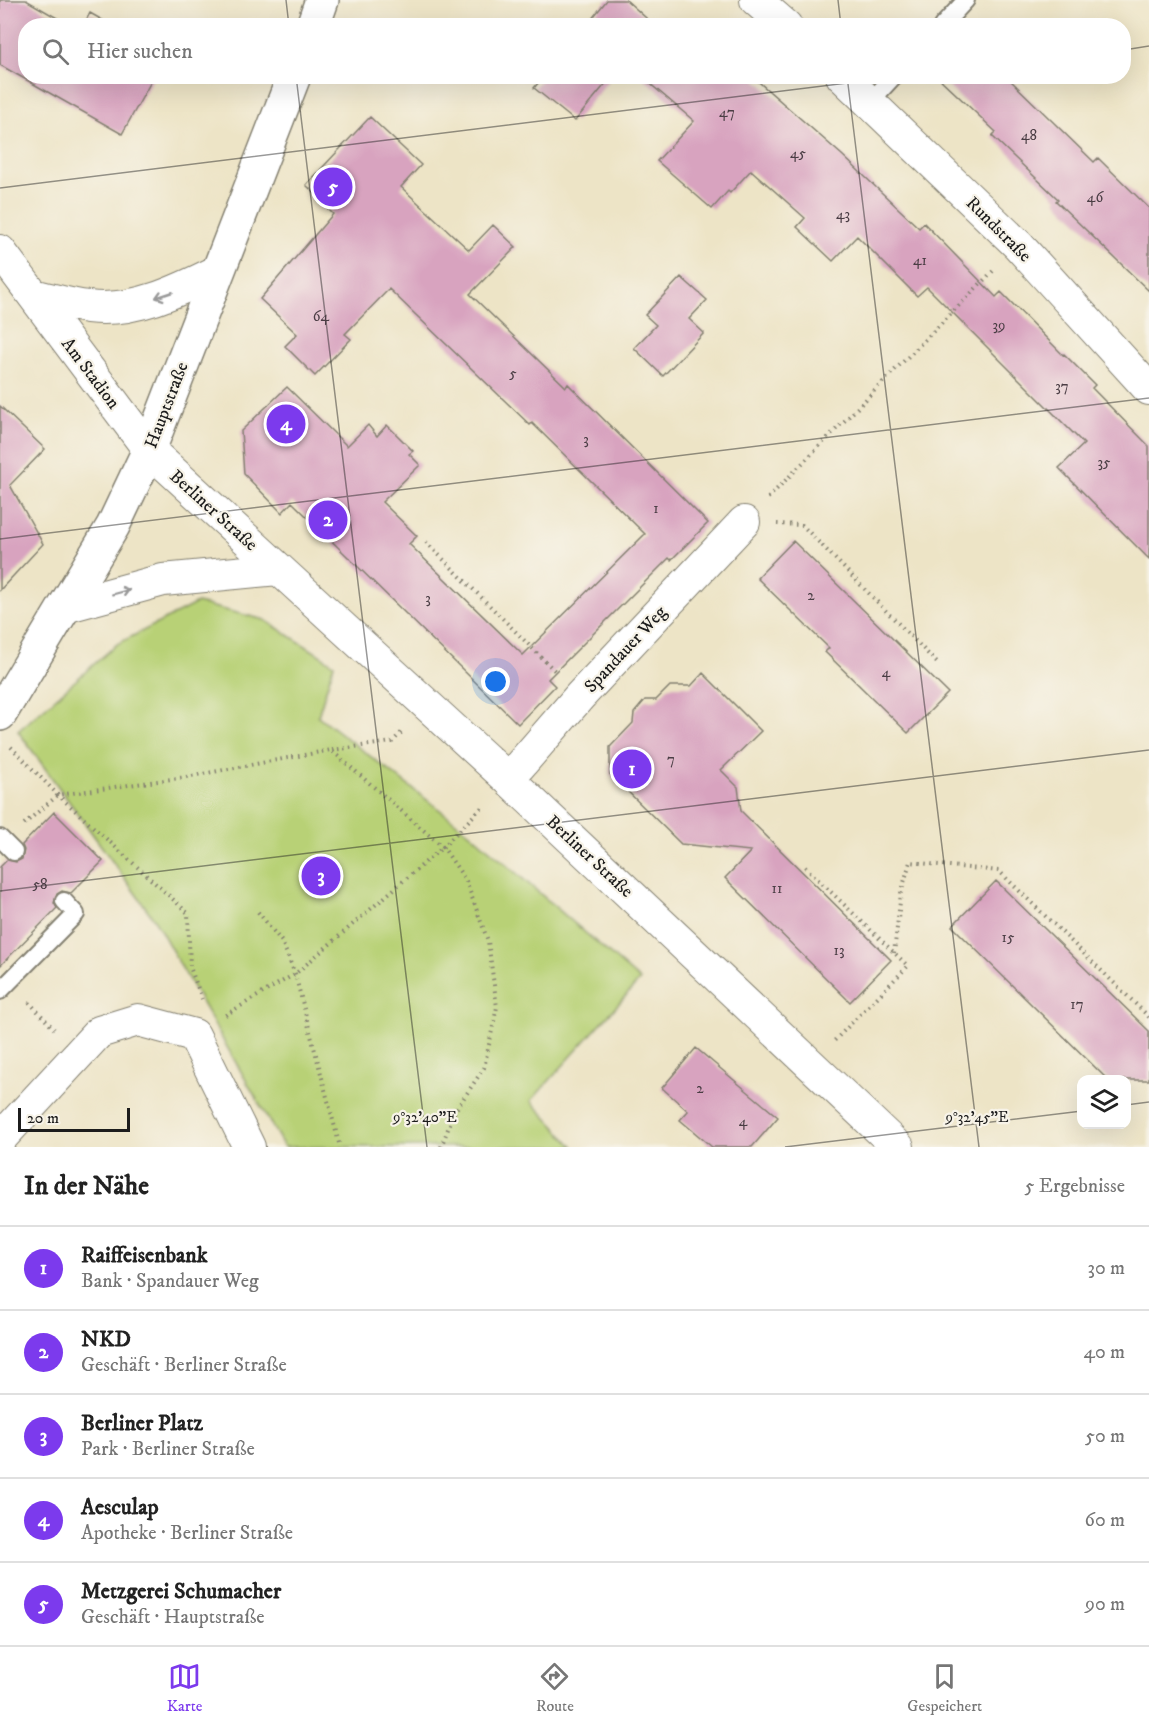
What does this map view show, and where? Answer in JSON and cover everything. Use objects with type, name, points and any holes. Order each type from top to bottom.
[{"type":"main road","points":[[316,18],[322,0]]},
{"type":"main road","name":"Hauptstraße","points":[[4,729],[64,607],[113,526],[149,450],[291,84]]},
{"type":"street","points":[[756,0],[777,18]]},
{"type":"street","name":"Rundstraße","points":[[851,84],[1018,246],[1149,389]]},
{"type":"street","name":"Am Stadion","points":[[0,251],[149,450]]},
{"type":"street","points":[[33,295],[89,308],[132,306],[179,290],[218,272]]},
{"type":"street","name":"Berliner Straße","points":[[149,450],[508,779],[898,1147]]},
{"type":"street","name":"Spandauer Weg","points":[[508,779],[580,696],[744,522]]},
{"type":"street","name":"Berliner Straße","points":[[64,607],[163,580],[278,569]]},
{"type":"street","points":[[0,1139],[99,1032],[138,1020],[194,1035],[249,1147]]},
{"type":"lane","points":[[949,18],[966,0]]},
{"type":"lane","points":[[870,102],[887,84]]},
{"type":"lane","points":[[5,986],[76,914],[64,901]]},
{"type":"path","points":[[744,522],[1018,246]]},
{"type":"path","points":[[744,522],[802,525],[939,665]]},
{"type":"path","points":[[426,542],[580,696]]},
{"type":"path","points":[[6,844],[58,795],[186,777],[331,750],[392,742],[428,706]]},
{"type":"path","points":[[4,729],[58,795],[188,913],[190,967],[203,1002],[194,1035]]},
{"type":"path","points":[[331,750],[443,847],[466,881],[488,941],[497,1007],[484,1068],[455,1111],[441,1147]]},
{"type":"path","points":[[194,1035],[295,974],[443,847],[508,779]]},
{"type":"path","points":[[894,953],[901,893],[910,862],[999,871],[1149,1017]]},
{"type":"path","points":[[805,867],[908,966],[810,1065]]},
{"type":"path","points":[[258,912],[282,942],[295,974],[340,1147]]},
{"type":"path","points":[[5,986],[78,1055]]},
{"type":"green space","points":[[197,603],[265,620],[334,664],[318,716],[470,833],[640,980],[531,1101],[574,1147],[284,1147],[154,919],[18,731],[117,644]]},
{"type":"building","points":[[0,0],[26,0],[57,18],[18,18],[18,75],[0,65]]},
{"type":"building","points":[[607,0],[626,0],[646,18],[592,18]]},
{"type":"building","points":[[90,13],[99,18],[87,18]]},
{"type":"building","points":[[34,84],[150,84],[122,134]]},
{"type":"building","points":[[537,84],[605,84],[575,121],[534,88]]},
{"type":"building","points":[[650,84],[761,84],[842,155],[919,228],[924,223],[996,297],[1001,292],[1095,385],[1092,388],[1149,446],[1149,559],[1059,468],[1084,444],[927,287],[917,296],[857,236],[833,261],[797,227],[805,218],[751,170],[712,209],[657,161],[694,121]]},
{"type":"building","points":[[945,84],[1014,84],[1094,162],[1098,158],[1149,208],[1149,291],[992,136],[996,132]]},
{"type":"building","points":[[370,117],[421,165],[401,187],[469,250],[493,225],[516,247],[470,294],[566,387],[568,384],[708,523],[671,560],[669,558],[548,679],[555,686],[518,724],[292,502],[282,513],[244,474],[241,431],[287,387],[347,446],[368,425],[377,436],[387,425],[413,451],[409,454],[420,465],[382,502],[417,536],[409,544],[523,655],[645,534],[532,423],[530,425],[389,289],[345,334],[351,339],[315,376],[285,346],[297,334],[260,299],[333,214],[306,185]]},
{"type":"building","points":[[681,277],[707,300],[689,319],[704,333],[663,376],[634,348],[656,325],[645,315]]},
{"type":"building","points":[[0,406],[45,449],[10,485],[43,544],[0,590]]},
{"type":"building","points":[[793,541],[948,693],[908,733],[825,652],[829,648],[757,578]]},
{"type":"building","points":[[703,673],[761,731],[721,770],[738,787],[741,811],[891,960],[850,1002],[725,878],[751,851],[681,844],[610,774],[610,747],[633,723],[634,713],[645,700],[656,700],[670,686],[691,686]]},
{"type":"building","points":[[54,812],[103,861],[71,893],[62,891],[57,894],[54,903],[57,908],[0,966],[0,867],[7,860],[16,862],[22,859],[24,850],[22,845]]},
{"type":"building","points":[[996,881],[1149,1031],[1149,1080],[1131,1080],[1131,1075],[1103,1075],[952,926]]},
{"type":"building","points":[[696,1048],[778,1117],[752,1147],[712,1147],[680,1120],[688,1111],[662,1088]]},
{"type":"place","name":"Metzgerei Schumacher","points":[[333,187]]},
{"type":"place","name":"Aesculap","points":[[286,424]]},
{"type":"place","name":"NKD","points":[[328,520]]},
{"type":"place","name":"Raiffeisenbank","points":[[632,769]]},
{"type":"place","name":"Berliner Platz","points":[[321,876]]}]
